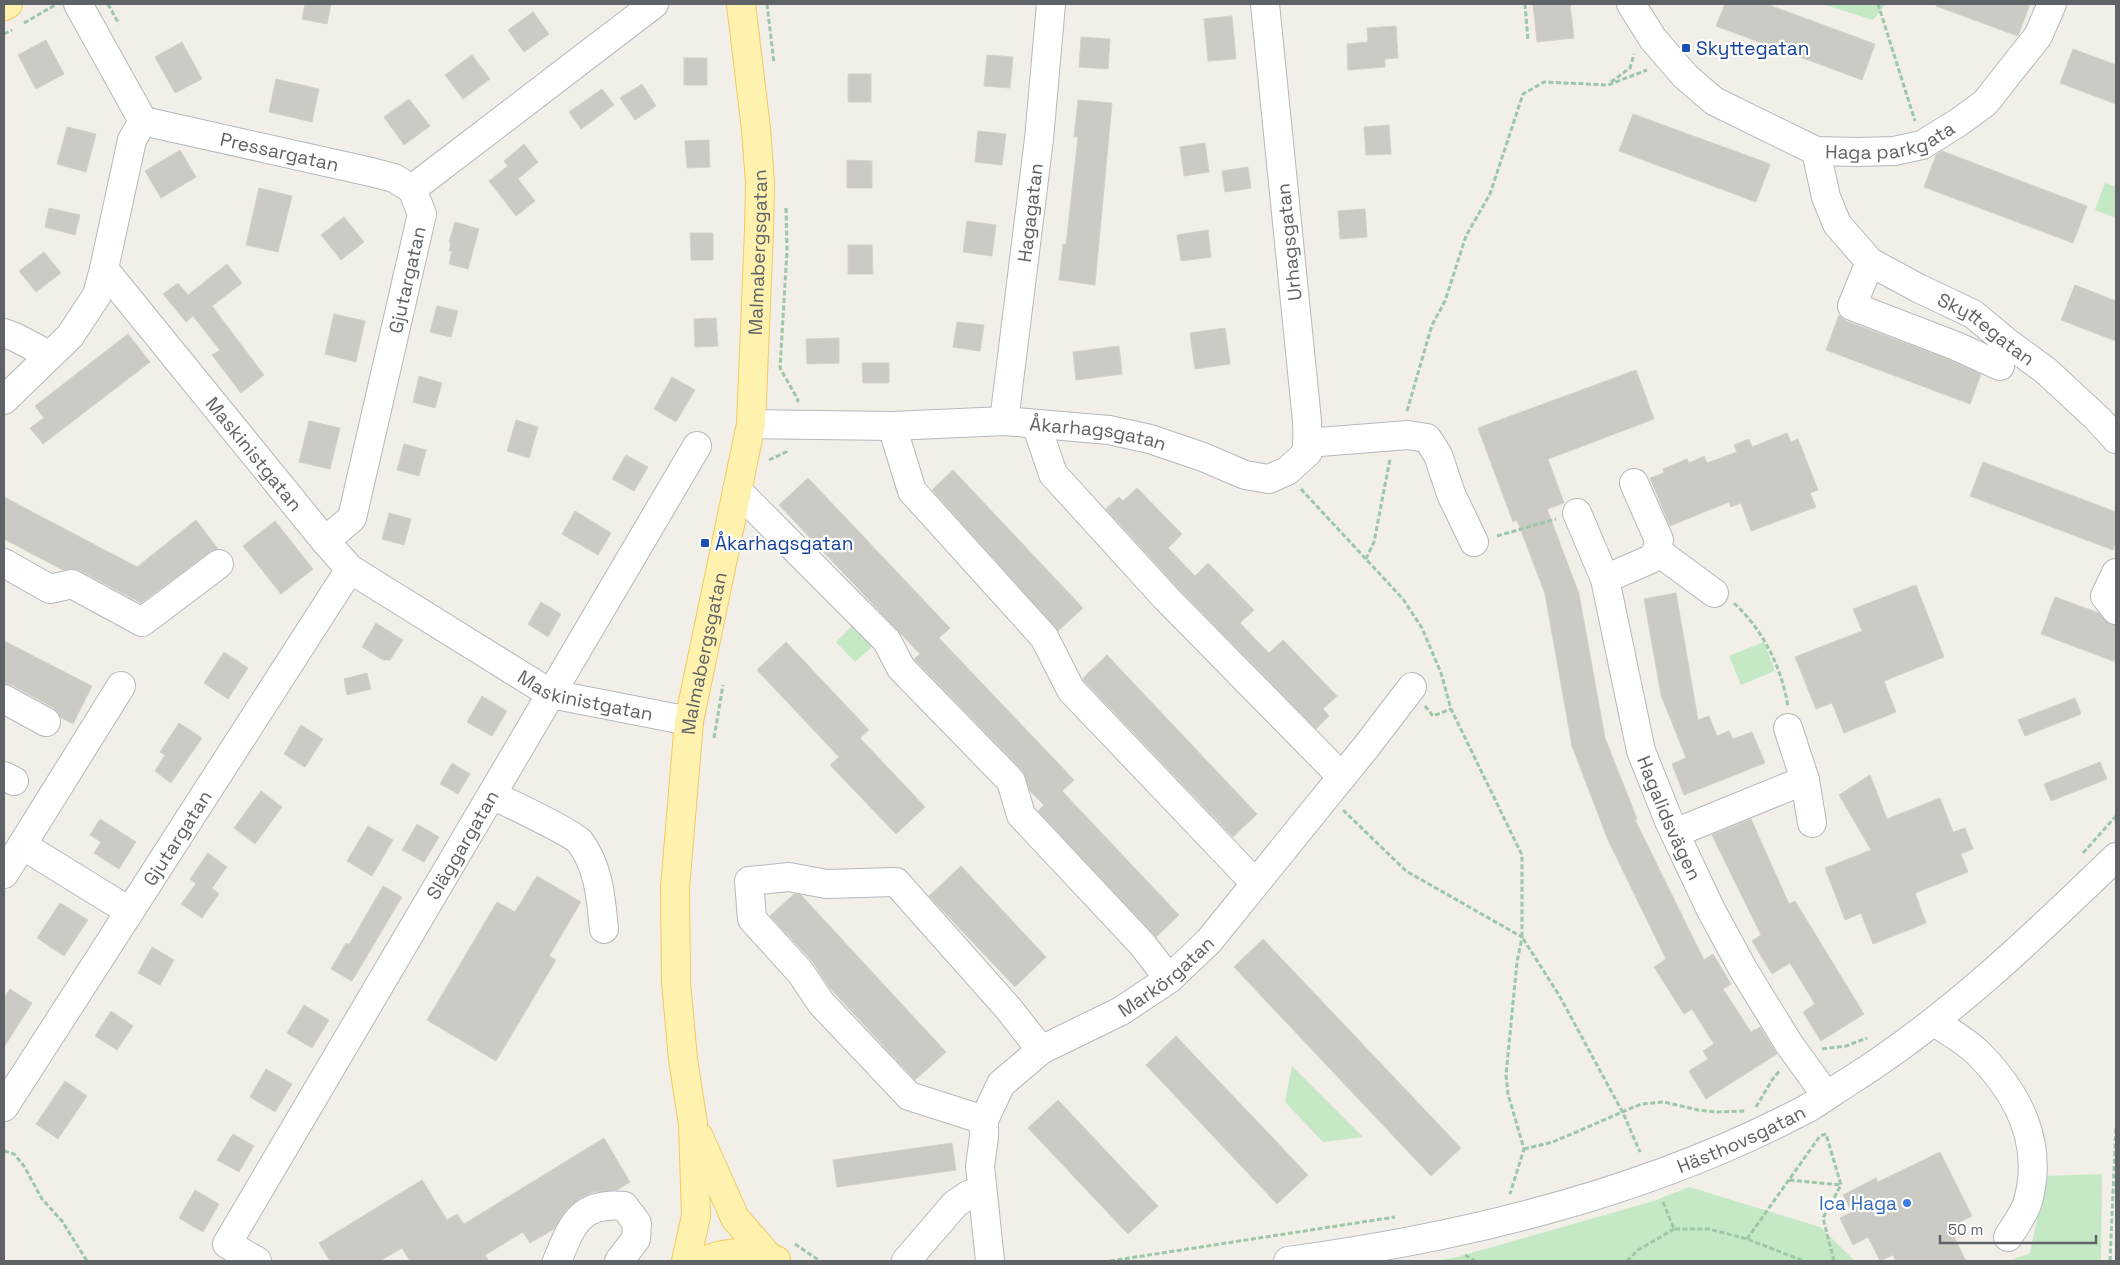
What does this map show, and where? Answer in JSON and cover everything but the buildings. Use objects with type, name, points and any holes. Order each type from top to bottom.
[{"type":"main road","points":[[4,6],[8,4]]},
{"type":"main road","name":"Malmabergsgatan","points":[[686,1261],[696,1216],[693,1124],[683,1060],[676,982],[675,888],[689,721],[751,424],[760,183],[756,129],[741,4]]},
{"type":"main road","name":"Malmabergsgatan","points":[[693,1124],[736,1218],[773,1258]]},
{"type":"main road","points":[[702,1261],[722,1254],[744,1252],[773,1258]]},
{"type":"street","points":[[4,400],[70,336],[97,295],[132,140],[144,122],[78,4]]},
{"type":"street","points":[[412,189],[654,4]]},
{"type":"street","name":"Hagagatan","points":[[1004,421],[1039,139],[1051,4]]},
{"type":"street","name":"Urhagsgatan","points":[[1265,4],[1307,443]]},
{"type":"street","name":"Haga parkgata","points":[[1631,4],[1653,39],[1684,76],[1714,101],[1816,151],[1894,151],[1922,146],[1985,103],[2038,36],[2052,4]]},
{"type":"street","name":"Pressargatan","points":[[144,122],[371,172],[394,178],[412,189]]},
{"type":"street","name":"Skyttegatan","points":[[1816,151],[1826,197],[1837,224],[1870,262],[1918,288],[1973,314],[2044,370],[2097,418],[2116,439]]},
{"type":"street","name":"Gjutargatan","points":[[325,541],[352,518],[354,510],[422,214],[412,189]]},
{"type":"street","points":[[1870,262],[1852,306],[1956,346],[2000,366]]},
{"type":"street","name":"Maskinistgatan","points":[[104,269],[325,541],[350,569],[551,694],[689,721]]},
{"type":"street","points":[[4,334],[17,338],[49,355]]},
{"type":"street","name":"Åkarhagsgatan","points":[[751,424],[892,426],[1004,421],[1109,430],[1150,439],[1246,475],[1269,479],[1287,471]]},
{"type":"street","points":[[1036,424],[1053,474],[1335,785]]},
{"type":"street","points":[[892,426],[912,491],[1044,637],[1071,690],[1255,884]]},
{"type":"street","points":[[1287,471],[1308,452],[1307,443],[1408,435],[1427,438],[1438,455],[1451,494],[1474,542]]},
{"type":"street","name":"Släggargatan","points":[[257,1261],[222,1252],[697,446]]},
{"type":"street","points":[[1605,579],[1651,559],[1657,551],[1658,540],[1634,483]]},
{"type":"street","points":[[737,490],[887,641],[901,668],[1010,781],[1021,815],[1142,944],[1169,979]]},
{"type":"street","name":"Hagalidsvägen","points":[[1577,513],[1605,579],[1641,751],[1675,833],[1711,910],[1743,968],[1790,1044],[1826,1095]]},
{"type":"street","points":[[1657,551],[1714,593]]},
{"type":"street","points":[[4,563],[50,589],[72,584],[142,622],[219,564]]},
{"type":"street","name":"Gjutargatan","points":[[4,1107],[350,569]]},
{"type":"street","points":[[2116,573],[2105,596],[2116,610]]},
{"type":"street","points":[[4,874],[120,686]]},
{"type":"street","name":"Markörgatan","points":[[990,1261],[980,1166],[984,1120],[1001,1084],[1041,1050],[1121,1011],[1169,979],[1209,941],[1412,687]]},
{"type":"street","points":[[4,699],[46,722]]},
{"type":"street","points":[[1788,728],[1805,780],[1812,823]]},
{"type":"street","points":[[1675,833],[1805,780]]},
{"type":"street","points":[[492,795],[579,840],[596,874],[604,929]]},
{"type":"street","points":[[22,845],[129,911]]},
{"type":"street","name":"Hästhovsgatan","points":[[1288,1261],[1404,1242],[1496,1223],[1603,1192],[1689,1163],[1810,1106],[1880,1062],[1935,1022],[2003,964],[2116,857]]},
{"type":"street","points":[[984,1120],[909,1096],[821,1003],[801,973],[752,919],[749,881],[789,877],[826,884],[896,882],[1008,1008],[1041,1050]]},
{"type":"street","points":[[1935,1022],[1977,1052],[2008,1086],[2025,1120],[2033,1163],[2028,1202],[2008,1237]]},
{"type":"street","points":[[906,1261],[955,1204],[968,1195],[982,1192]]},
{"type":"street","points":[[557,1261],[575,1224],[588,1210],[606,1204],[624,1206],[637,1223],[636,1239],[618,1261]]},
{"type":"path","points":[[4,34],[56,4]]},
{"type":"path","points":[[1525,4],[1528,41]]},
{"type":"path","points":[[1878,4],[1889,33],[1922,146]]},
{"type":"path","points":[[1608,85],[1630,68],[1634,52]]},
{"type":"path","points":[[1366,559],[1374,542],[1392,446],[1404,423],[1432,325],[1445,301],[1466,236],[1490,194],[1523,94],[1544,82],[1608,85],[1672,61]]},
{"type":"path","points":[[766,461],[786,452]]},
{"type":"path","points":[[1287,471],[1298,486],[1403,599],[1422,628],[1441,673],[1451,709],[1522,855],[1522,937],[1517,962],[1506,1076],[1508,1094],[1524,1149],[1510,1195],[1501,1197]]},
{"type":"path","points":[[1474,542],[1577,513]]},
{"type":"path","points":[[1714,593],[1728,598],[1748,616],[1770,648],[1785,686],[1790,715],[1788,728]]},
{"type":"path","points":[[713,745],[724,680]]},
{"type":"path","points":[[1335,785],[1406,871],[1522,937],[1559,995],[1623,1113],[1640,1152]]},
{"type":"path","points":[[2078,859],[2116,816]]},
{"type":"path","points":[[1817,1050],[1846,1046],[1874,1036]]},
{"type":"path","points":[[1524,1149],[1553,1142],[1641,1104],[1664,1102],[1698,1110],[1717,1112],[1754,1110],[1772,1080],[1783,1068]]},
{"type":"path","points":[[2110,1261],[2116,1126]]},
{"type":"path","points":[[1747,1239],[1820,1136],[1826,1134],[1842,1185],[1823,1218],[1834,1261]]},
{"type":"path","points":[[4,1151],[14,1154],[24,1166],[42,1199],[62,1221],[87,1261]]},
{"type":"path","points":[[1789,1180],[1842,1185]]},
{"type":"path","points":[[1663,1202],[1674,1228]]},
{"type":"path","points":[[1110,1261],[1401,1216]]},
{"type":"path","points":[[1627,1261],[1638,1250],[1674,1228],[1709,1229],[1747,1239],[1804,1261]]},
{"type":"green space","points":[[1822,4],[1886,4],[1873,20]]},
{"type":"green space","points":[[2105,183],[2116,187],[2116,218],[2095,210]]},
{"type":"green space","points":[[855,623],[875,644],[855,662],[836,642]]},
{"type":"green space","points":[[1764,642],[1775,671],[1741,685],[1729,656]]},
{"type":"green space","points":[[1292,1066],[1363,1137],[1323,1142],[1285,1102]]},
{"type":"green space","points":[[2102,1174],[2101,1261],[2009,1261],[2030,1253],[2046,1176]]},
{"type":"green space","points":[[1689,1187],[1820,1227],[1855,1261],[1435,1261],[1457,1257],[1654,1201]]},
{"type":"place","name":"Skyttegatan","points":[[1686,48]]},
{"type":"place","name":"Åkarhagsgatan","points":[[705,543]]},
{"type":"place","name":"Ica Haga","points":[[1907,1203]]}]
